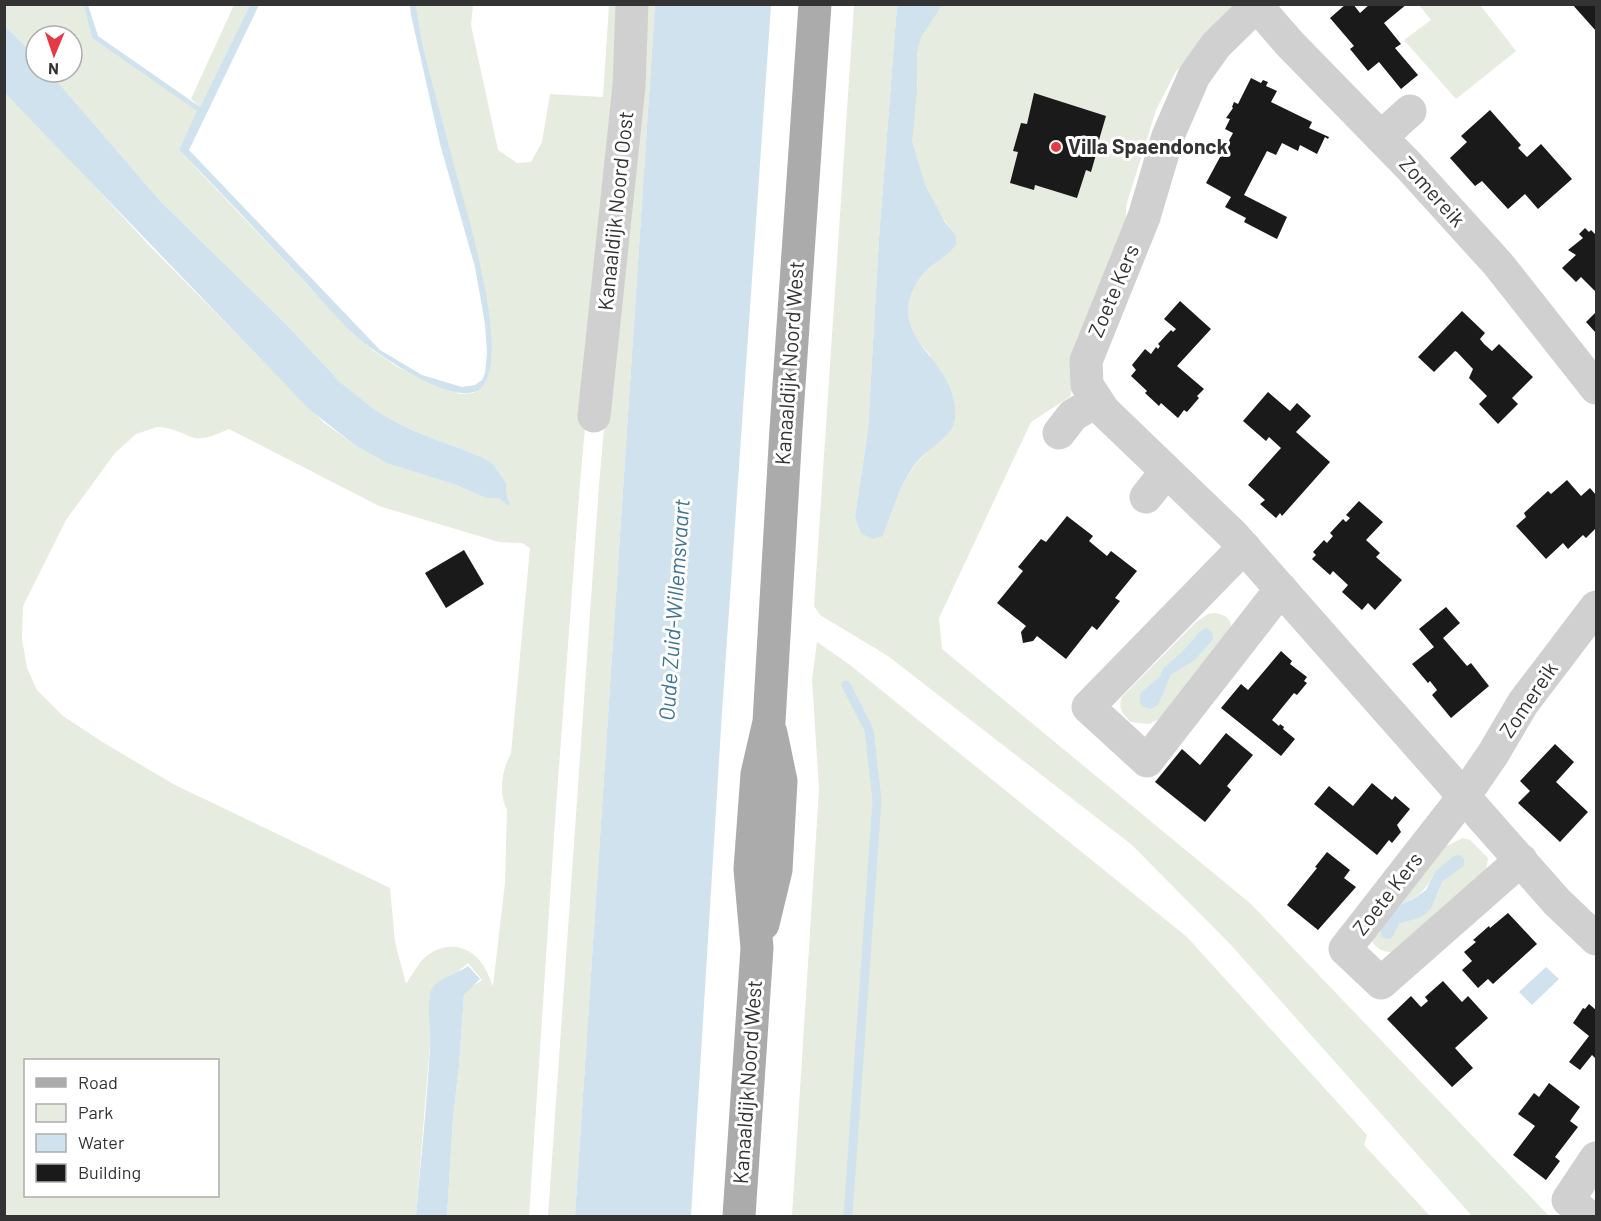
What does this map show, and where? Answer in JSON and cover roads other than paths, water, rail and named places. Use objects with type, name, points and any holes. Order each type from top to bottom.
[{"type":"main road","name":"Kanaaldijk Noord West","points":[[739,1216],[757,948],[750,868],[757,774],[769,722],[815,4]]},
{"type":"street","name":"Kanaaldijk Noord Oost","points":[[594,416],[629,86],[632,4]]},
{"type":"street","name":"Zomereik","points":[[1257,5],[1290,45],[1381,137],[1498,264],[1596,388]]},
{"type":"street","name":"Zoete Kers","points":[[1257,5],[1216,45],[1194,76],[1179,107],[1144,218],[1086,361],[1087,385],[1097,401],[1120,427],[1244,547],[1557,902],[1596,939]]},
{"type":"street","points":[[1381,137],[1410,111]]},
{"type":"street","points":[[1059,433],[1073,415],[1097,401]]},
{"type":"street","points":[[1146,496],[1166,472]]},
{"type":"street","points":[[1244,547],[1088,706],[1147,761],[1281,589]]},
{"type":"street","name":"Zomereik","points":[[1465,795],[1493,754],[1523,703],[1596,607]]},
{"type":"street","name":"Zoete Kers","points":[[1465,795],[1345,949],[1381,983],[1521,860]]},
{"type":"street","points":[[1588,1216],[1568,1200],[1596,1158]]},
{"type":"water","points":[[84,5],[88,5],[98,36],[200,107],[250,5],[259,5],[189,150],[380,350],[422,375],[462,387],[475,385],[482,380],[485,373],[487,353],[485,324],[475,267],[440,144],[411,15],[410,5],[416,5],[422,42],[483,277],[492,343],[490,369],[482,387],[471,393],[438,387],[400,367],[358,338],[179,150],[197,111],[92,38]]},
{"type":"water","name":"Oude Zuid-Willemsvaart","points":[[655,5],[771,5],[722,712],[691,1216],[575,1216]]},
{"type":"water","points":[[897,5],[942,5],[921,37],[917,53],[917,93],[912,141],[925,185],[945,222],[955,234],[956,245],[919,279],[909,300],[908,318],[914,334],[946,379],[953,397],[955,418],[954,424],[945,436],[911,470],[897,498],[883,536],[872,539],[861,533],[855,517],[868,430],[879,238]]},
{"type":"water","points":[[5,26],[24,45],[24,84],[59,84],[161,202],[287,325],[340,382],[375,410],[394,421],[491,462],[506,482],[510,504],[508,506],[499,498],[486,498],[456,485],[389,464],[356,446],[310,410],[5,93]]},
{"type":"water","points":[[1206,628],[1212,632],[1213,640],[1195,660],[1171,675],[1158,705],[1150,709],[1142,706],[1140,693],[1160,676],[1163,668],[1181,653],[1200,631]]},
{"type":"water","points":[[1460,855],[1464,859],[1464,866],[1442,882],[1431,909],[1421,917],[1399,924],[1392,938],[1381,936],[1381,928],[1395,907],[1426,890],[1435,872],[1454,856]]},
{"type":"water","points":[[468,966],[480,979],[464,995],[447,1216],[416,1216],[429,1067],[431,991],[442,979]]},
{"type":"water","points":[[1546,967],[1559,979],[1532,1005],[1519,992]]},
{"type":"waterway","points":[[846,685],[869,730],[877,800],[848,1216]]},
{"type":"place","name":"Villa Spaendonck","points":[[1056,147]]}]
